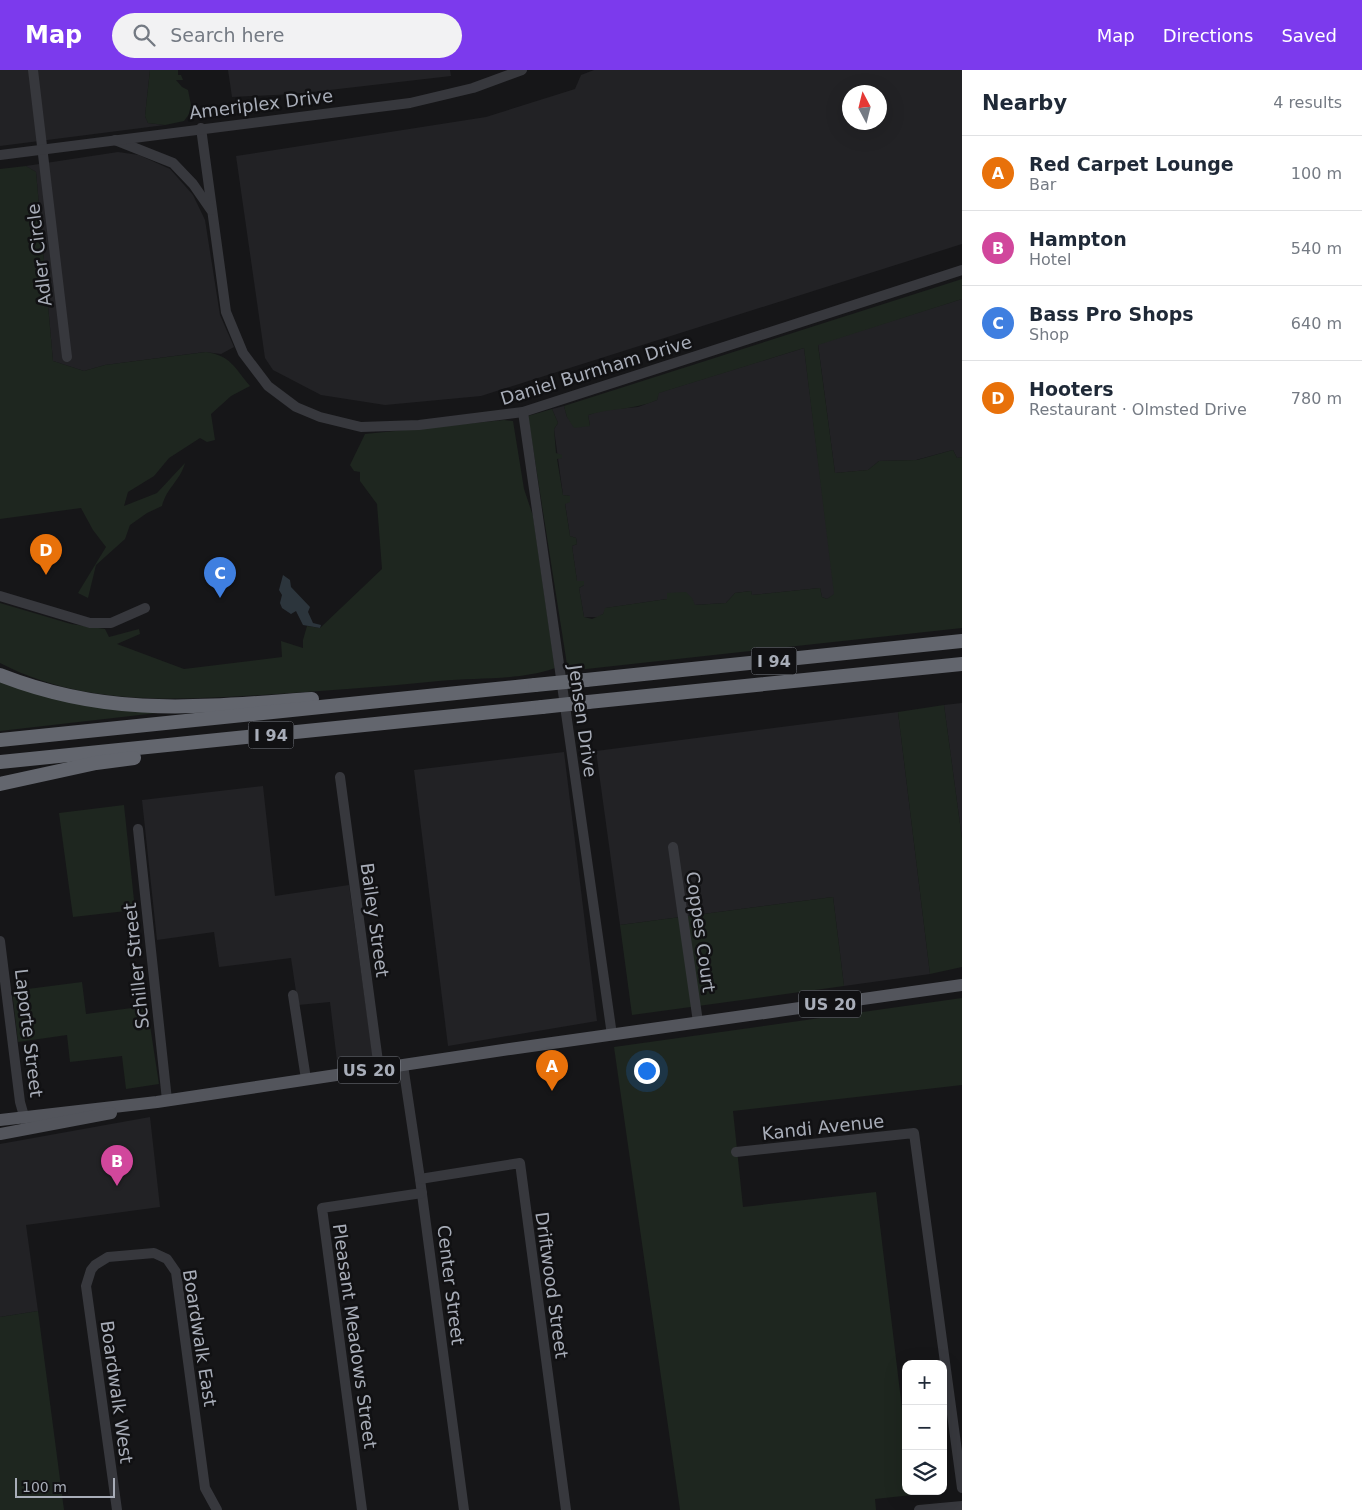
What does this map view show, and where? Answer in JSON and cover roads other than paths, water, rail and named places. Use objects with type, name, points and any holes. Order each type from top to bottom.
[{"type":"highway","name":"I 94","points":[[0,740],[962,641]]},
{"type":"highway","name":"I 94","points":[[0,762],[962,664]]},
{"type":"highway","points":[[0,675],[36,688],[78,699],[154,707],[345,697],[446,688],[517,687]]},
{"type":"highway","points":[[0,784],[96,763],[279,734]]},
{"type":"main road","name":"US 20","points":[[0,1134],[26,1123],[162,1101],[403,1064],[962,985]]},
{"type":"main road","name":"US 20","points":[[0,1120],[26,1123]]},
{"type":"street","name":"Adler Circle","points":[[33,70],[67,356]]},
{"type":"street","name":"Ameriplex Drive","points":[[0,155],[114,139],[410,103],[473,88],[522,70]]},
{"type":"street","name":"Daniel Burnham Drive","points":[[201,128],[224,299],[233,334],[243,353],[268,386],[296,407],[320,417],[361,427],[420,424],[523,412],[962,270]]},
{"type":"street","points":[[114,139],[173,163],[193,184],[212,211]]},
{"type":"street","name":"Jensen Drive","points":[[523,412],[612,1035]]},
{"type":"street","points":[[0,596],[80,621],[100,624],[119,620],[145,608]]},
{"type":"street","name":"Bailey Street","points":[[340,777],[379,1069]]},
{"type":"street","name":"Schiller Street","points":[[138,829],[162,1101]]},
{"type":"street","name":"Coppes Court","points":[[673,847],[698,1022]]},
{"type":"street","name":"Laporte Street","points":[[0,941],[26,1123]]},
{"type":"street","points":[[292,995],[306,1079]]},
{"type":"street","name":"Center Street","points":[[403,1064],[464,1510]]},
{"type":"street","name":"Kandi Avenue","points":[[736,1152],[914,1133],[962,1488]]},
{"type":"street","name":"Driftwood Street","points":[[420,1179],[520,1163],[566,1510]]},
{"type":"street","name":"Pleasant Meadows Street","points":[[362,1510],[322,1208],[422,1193]]},
{"type":"street","name":"Boardwalk East","points":[[88,1278],[95,1264],[108,1258],[148,1252],[160,1254],[172,1264],[176,1272],[205,1488],[218,1510]]},
{"type":"street","name":"Boardwalk West","points":[[88,1278],[87,1293],[117,1510]]},
{"type":"street","points":[[919,1510],[962,1506]]},
{"type":"place","name":"Hooters","points":[[46,575]]},
{"type":"place","name":"Bass Pro Shops","points":[[220,598]]},
{"type":"place","name":"Red Carpet Lounge","points":[[552,1091]]},
{"type":"place","name":"Hampton","points":[[117,1186]]}]
